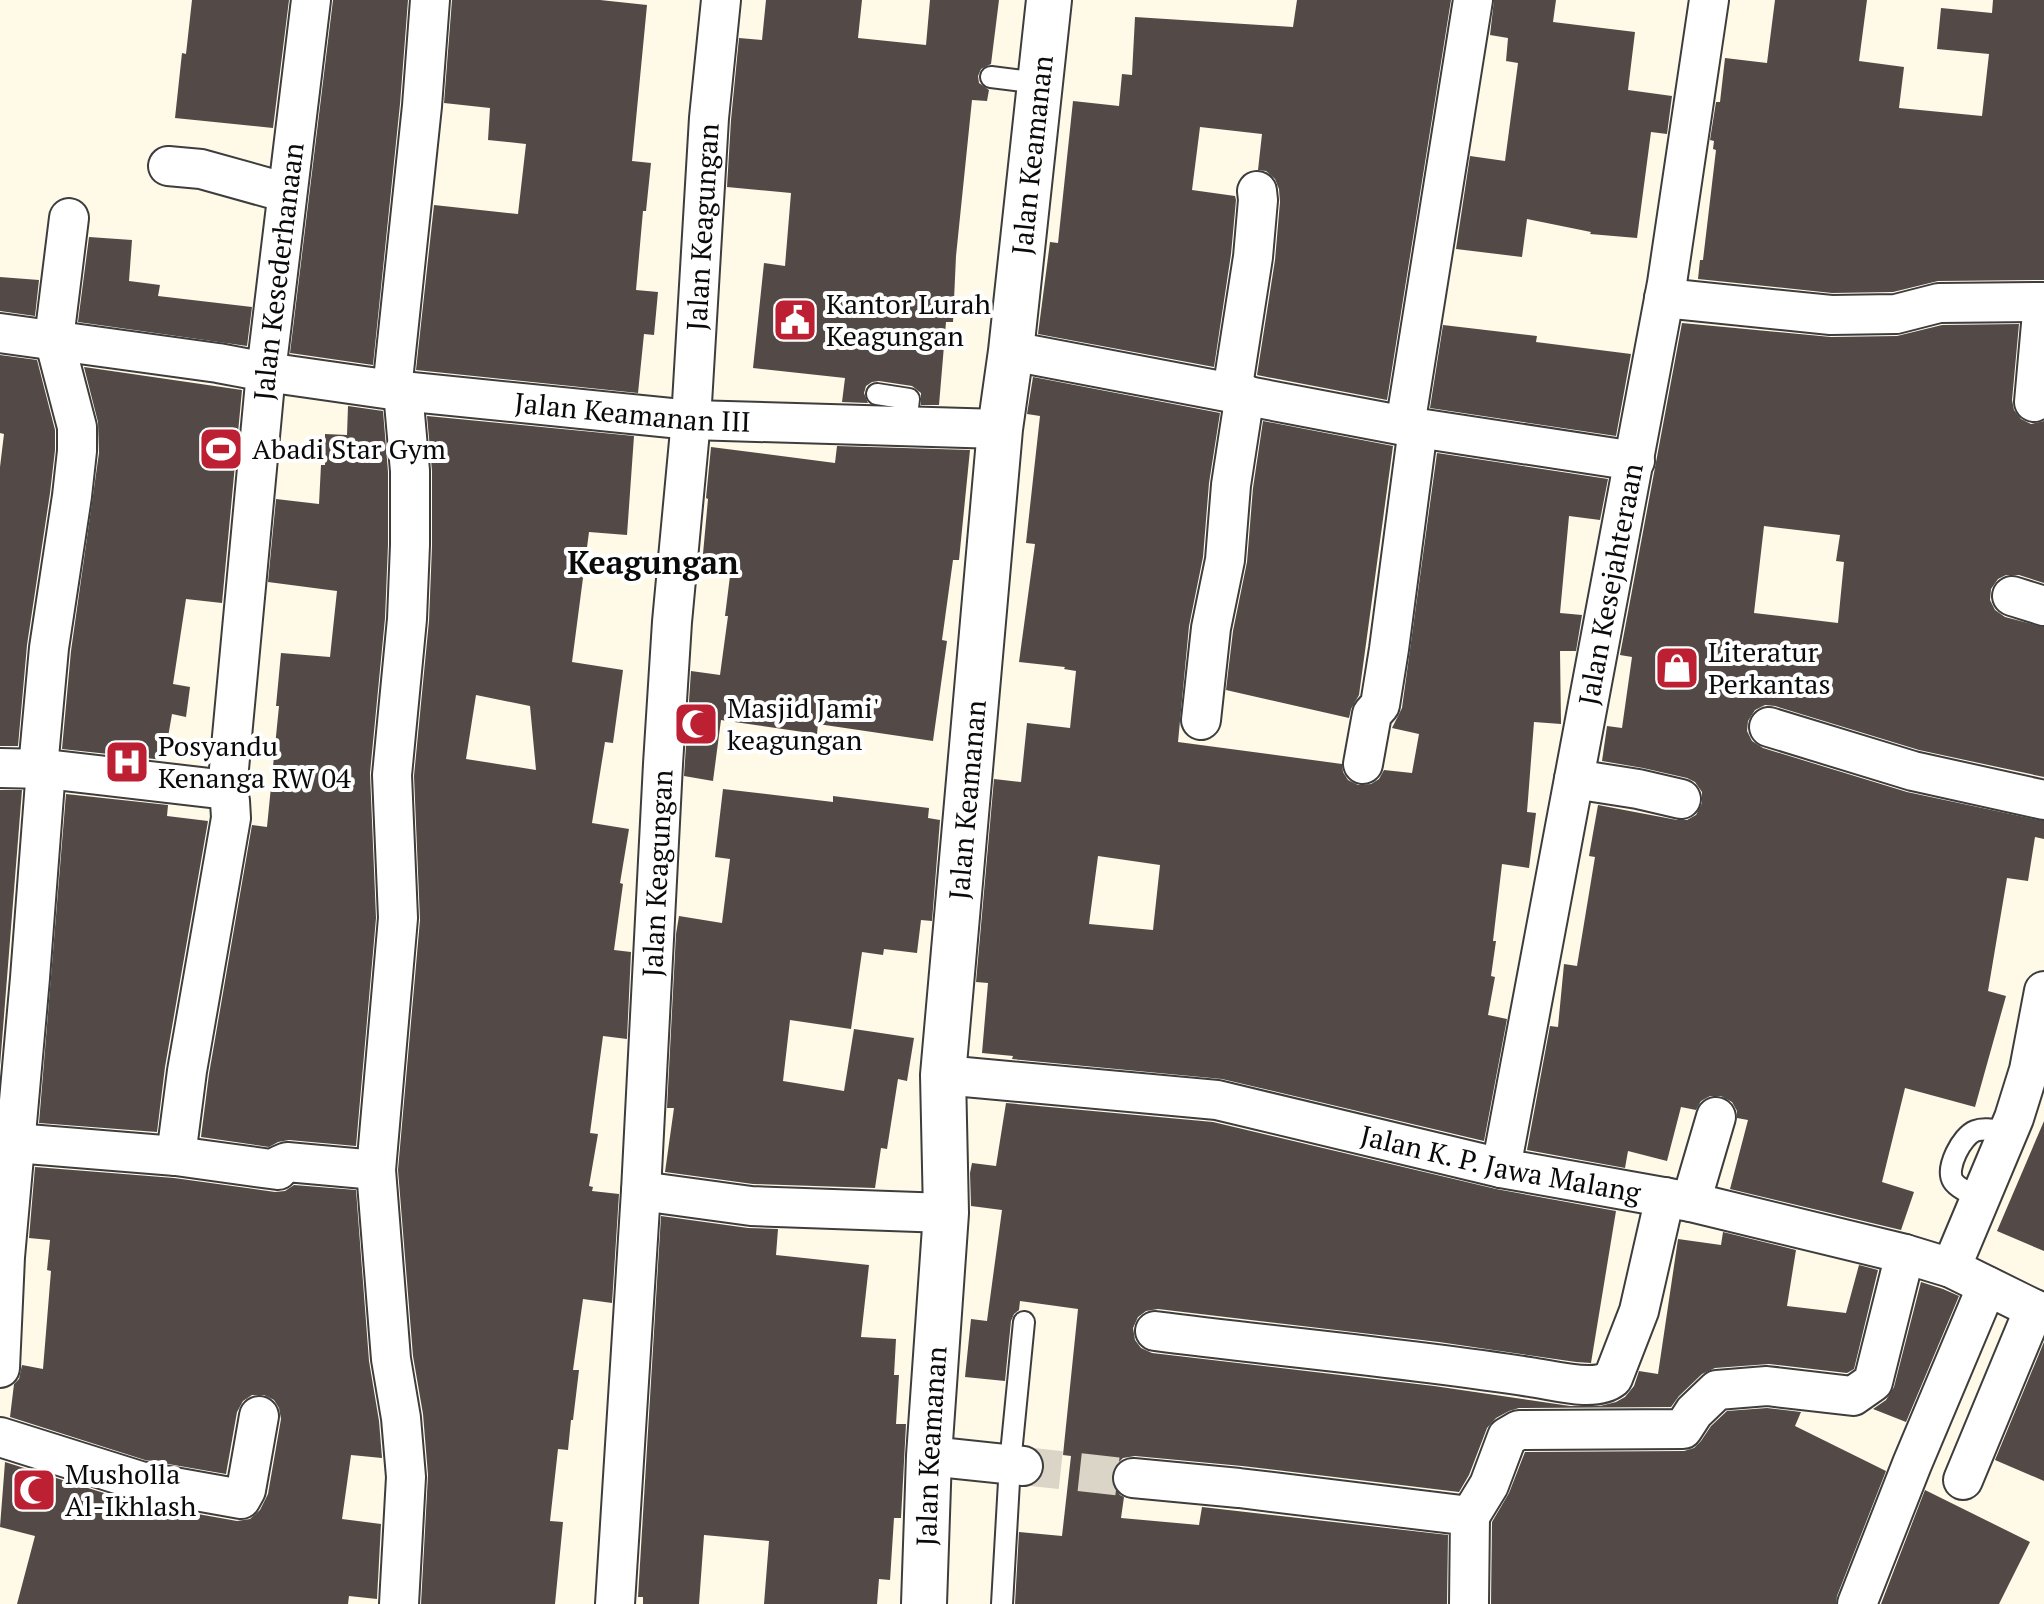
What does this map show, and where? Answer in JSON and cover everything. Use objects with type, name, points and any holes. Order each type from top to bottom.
[{"type":"street","name":"Jalan Kesederhanaan","points":[[176,1156],[187,1071],[231,818],[227,790],[266,372],[311,0]]},
{"type":"street","points":[[399,1604],[406,1477],[401,1418],[391,1359],[376,1170],[398,918],[392,775],[407,619],[410,545],[410,471],[398,390],[430,0]]},
{"type":"street","name":"Jalan Keagungan","points":[[615,1604],[672,622],[691,420],[709,118],[721,0]]},
{"type":"street","name":"Jalan Keamanan","points":[[924,1604],[929,1456],[946,1213],[943,1075],[1000,429],[1049,0]]},
{"type":"street","points":[[1363,764],[1372,714],[1380,705],[1412,427],[1473,0]]},
{"type":"street","name":"Jalan Kesejahteraan","points":[[1501,1168],[1635,461],[1664,298],[1709,0]]},
{"type":"street","points":[[168,166],[201,169],[287,193]]},
{"type":"street","points":[[1201,720],[1211,628],[1225,560],[1257,191]]},
{"type":"street","points":[[0,1368],[5,1257],[49,648],[77,451],[77,427],[54,339],[69,218]]},
{"type":"street","points":[[1664,298],[1831,315],[1896,314],[1939,303],[2043,302],[2034,402]]},
{"type":"street","name":"Jalan Keamanan III","points":[[0,333],[398,390],[691,420],[1000,429]]},
{"type":"street","points":[[1011,351],[1412,427],[1635,461]]},
{"type":"street","points":[[1769,727],[1913,771],[2044,800]]},
{"type":"street","points":[[0,768],[42,768],[227,790]]},
{"type":"street","points":[[1574,779],[1681,799]]},
{"type":"street","points":[[1951,1268],[2008,1132],[2029,1070],[2044,991]]},
{"type":"street","name":"Jalan K. P. Jawa Malang","points":[[943,1075],[1217,1100],[1501,1168],[1678,1200],[1905,1254],[1951,1268],[2039,1311]]},
{"type":"street","points":[[1155,1331],[1590,1386],[1606,1384],[1613,1378],[1678,1200],[1716,1117]]},
{"type":"street","points":[[15,1143],[176,1156],[278,1170],[280,1165],[287,1162],[376,1170]]},
{"type":"street","points":[[641,1191],[751,1206],[946,1213]]},
{"type":"street","points":[[1469,1604],[1470,1516],[1489,1485],[1507,1437],[1519,1430],[1683,1429],[1694,1412],[1717,1390],[1767,1386],[1853,1396],[1873,1382],[1905,1254]]},
{"type":"street","points":[[1857,1604],[1987,1286]]},
{"type":"street","points":[[1963,1480],[2039,1311]]},
{"type":"street","points":[[0,1437],[140,1481],[241,1499],[246,1490],[259,1416]]},
{"type":"street","points":[[929,1456],[1017,1465]]},
{"type":"street","points":[[1133,1478],[1470,1516]]},
{"type":"lane","points":[[991,77],[1040,83]]},
{"type":"lane","points":[[877,394],[909,399],[906,426]]},
{"type":"lane","points":[[1002,1604],[1017,1465],[1024,1322]]},
{"type":"building","points":[[192,0],[289,0],[273,128],[175,118]]},
{"type":"building","points":[[333,0],[408,0],[373,365],[290,353]]},
{"type":"building","points":[[452,0],[600,0],[647,5],[632,161],[651,163],[636,290],[658,292],[654,335],[644,334],[638,393],[416,370],[434,205],[518,214],[526,144],[488,140],[490,108],[444,103]]},
{"type":"building","points":[[766,0],[862,0],[858,38],[926,45],[930,0],[999,0],[991,64],[981,69],[978,76],[979,83],[989,90],[987,101],[972,100],[956,256],[953,322],[946,322],[939,405],[921,405],[921,393],[912,386],[879,381],[866,386],[864,393],[868,403],[842,402],[845,378],[753,368],[764,263],[785,266],[791,193],[727,187],[739,38],[762,40]]},
{"type":"building","points":[[1297,0],[1451,0],[1387,400],[1257,375],[1275,260],[1280,202],[1275,179],[1266,171],[1258,170],[1262,134],[1200,127],[1192,190],[1235,196],[1236,200],[1214,367],[1038,334],[1050,242],[1058,243],[1073,101],[1119,106],[1122,74],[1132,75],[1135,17],[1293,27]]},
{"type":"building","points":[[1494,0],[1556,0],[1553,22],[1635,32],[1628,90],[1672,96],[1667,134],[1651,132],[1637,238],[1590,234],[1527,219],[1522,257],[1456,249],[1470,156],[1505,161],[1518,63],[1506,61],[1508,38],[1490,35]]},
{"type":"building","points":[[1775,0],[1867,0],[1859,61],[1904,67],[1899,108],[1982,116],[1989,54],[1937,49],[1941,8],[1992,13],[1993,0],[2044,0],[2044,280],[1938,281],[1893,292],[1832,293],[1698,279],[1716,150],[1713,149],[1714,141],[1710,140],[1716,102],[1720,102],[1725,58],[1767,63]]},
{"type":"building","points":[[89,237],[132,240],[129,281],[160,285],[158,296],[252,307],[247,346],[78,322]]},
{"type":"building","points":[[0,277],[39,280],[35,316],[0,311]]},
{"type":"building","points":[[1682,323],[1831,337],[1897,336],[1942,325],[2019,324],[2012,400],[2014,410],[2021,419],[2031,424],[2044,421],[2044,583],[2019,575],[2006,575],[1998,579],[1991,589],[1990,600],[1995,610],[2005,617],[2044,627],[2044,777],[1919,750],[1775,706],[1765,705],[1755,710],[1748,721],[1747,731],[1752,741],[1763,748],[1907,792],[2044,821],[2044,839],[2035,837],[2028,881],[2007,878],[1988,991],[2006,996],[1975,1107],[1905,1088],[1882,1182],[1914,1192],[1901,1230],[1730,1189],[1748,1120],[1737,1118],[1732,1102],[1721,1096],[1710,1096],[1701,1101],[1696,1110],[1681,1107],[1667,1161],[1628,1151],[1625,1168],[1527,1150],[1550,1026],[1558,1027],[1564,964],[1577,966],[1595,857],[1589,856],[1598,805],[1687,820],[1696,815],[1702,803],[1702,792],[1695,782],[1687,778],[1602,761],[1607,726],[1622,728],[1632,657],[1620,655]],"holes":[[[1764,526],[1840,535],[1836,561],[1844,562],[1838,623],[1754,613]]]},
{"type":"building","points":[[1443,325],[1537,336],[1536,342],[1631,354],[1616,436],[1430,408]]},
{"type":"building","points":[[0,355],[37,360],[55,430],[50,493],[27,645],[18,746],[0,746],[0,467],[4,434],[0,433]]},
{"type":"building","points":[[84,367],[242,390],[222,603],[186,599],[173,684],[190,687],[186,717],[172,714],[164,760],[62,749],[71,651],[99,453],[98,422]]},
{"type":"building","points":[[1033,377],[1220,413],[1209,483],[1203,557],[1189,626],[1178,742],[1342,764],[1348,780],[1358,785],[1371,784],[1379,779],[1384,770],[1412,773],[1419,734],[1392,728],[1402,708],[1437,453],[1608,479],[1600,520],[1569,516],[1560,613],[1582,615],[1576,651],[1560,651],[1561,724],[1534,722],[1527,812],[1536,813],[1529,868],[1502,864],[1493,941],[1496,941],[1491,976],[1495,977],[1488,1015],[1507,1019],[1484,1141],[1222,1079],[1012,1059],[1013,1056],[982,1053],[988,983],[976,982],[994,779],[1021,782],[1027,723],[1070,728],[1076,671],[1019,662],[1035,544],[1026,543],[1040,416],[1027,414]],"holes":[[[1098,856],[1160,865],[1153,930],[1089,924]]]},
{"type":"building","points":[[348,406],[383,411],[388,472],[385,618],[370,773],[376,918],[356,1146],[289,1140],[269,1147],[201,1137],[252,825],[267,827],[281,653],[330,657],[337,591],[268,582],[276,499],[319,504],[321,465],[325,465],[325,434],[347,435]]},
{"type":"building","points":[[427,416],[634,436],[627,535],[589,532],[572,662],[623,670],[613,743],[605,742],[592,823],[629,829],[614,950],[631,952],[627,1039],[603,1036],[590,1133],[598,1134],[589,1186],[593,1187],[592,1191],[619,1194],[612,1303],[583,1299],[573,1370],[579,1370],[573,1420],[568,1450],[558,1449],[550,1521],[563,1522],[555,1604],[421,1604],[428,1475],[423,1414],[413,1356],[398,1170],[420,920],[414,776],[429,621],[432,471]],"holes":[[[476,695],[530,706],[536,770],[466,759]]]},
{"type":"building","points":[[1263,421],[1393,446],[1359,695],[1349,718],[1226,690],[1233,631],[1247,562]]},
{"type":"building","points":[[837,446],[970,450],[959,560],[953,560],[942,640],[947,641],[933,741],[818,724],[817,734],[721,720],[713,781],[684,776],[691,671],[720,675],[728,616],[725,616],[731,568],[702,565],[711,447],[835,463]]},
{"type":"building","points":[[723,789],[833,802],[833,796],[929,808],[928,818],[940,820],[932,921],[921,920],[917,953],[884,949],[883,955],[862,952],[851,1029],[790,1020],[783,1081],[844,1091],[854,1029],[914,1038],[907,1081],[898,1079],[887,1149],[881,1148],[875,1188],[753,1184],[665,1172],[674,1108],[667,1108],[676,934],[679,916],[722,923],[730,859],[715,857]]},
{"type":"building","points":[[0,790],[22,790],[0,1066]]},
{"type":"building","points":[[66,794],[168,805],[167,816],[208,821],[165,1067],[157,1132],[39,1123]]},
{"type":"building","points":[[1006,1103],[1213,1122],[1496,1189],[1616,1211],[1591,1363],[1158,1309],[1146,1311],[1138,1317],[1133,1328],[1135,1340],[1141,1348],[1152,1353],[1434,1386],[1570,1406],[1600,1406],[1625,1397],[1634,1386],[1639,1371],[1658,1374],[1678,1239],[1721,1245],[1723,1232],[1796,1250],[1787,1306],[1846,1313],[1859,1265],[1878,1270],[1854,1369],[1847,1373],[1769,1364],[1715,1368],[1702,1374],[1671,1407],[1519,1408],[1509,1411],[1496,1418],[1487,1428],[1459,1492],[1135,1456],[1123,1458],[1115,1466],[1111,1477],[1113,1486],[1124,1497],[1121,1518],[1199,1525],[1202,1507],[1448,1535],[1447,1604],[1015,1604],[1019,1532],[1062,1536],[1071,1456],[1063,1455],[1078,1309],[1020,1301],[1019,1310],[1011,1321],[1005,1381],[965,1377],[971,1319],[987,1321],[1002,1210],[971,1206],[970,1173],[972,1163],[996,1166]]},
{"type":"building","points":[[2044,1121],[2044,1251],[1997,1231]]},
{"type":"building","points":[[35,1167],[174,1178],[275,1192],[285,1191],[294,1185],[356,1190],[369,1361],[382,1458],[351,1455],[342,1519],[381,1524],[377,1599],[349,1596],[348,1604],[17,1604],[35,1536],[0,1527],[5,1462],[136,1503],[237,1521],[250,1519],[260,1510],[268,1494],[281,1419],[274,1400],[264,1395],[252,1395],[243,1401],[237,1412],[226,1474],[145,1460],[10,1417],[14,1384],[19,1379],[22,1365],[43,1369],[51,1271],[47,1270],[50,1240],[29,1238]]},
{"type":"building","points":[[661,1216],[778,1229],[776,1255],[869,1265],[861,1337],[896,1339],[894,1375],[899,1375],[896,1424],[906,1424],[901,1518],[894,1518],[890,1580],[879,1579],[877,1604],[764,1604],[769,1541],[704,1535],[699,1604],[643,1604],[643,1597],[638,1597]]},
{"type":"building","points":[[1921,1282],[1959,1296],[1906,1422],[1873,1409],[1886,1400],[1894,1387]]},
{"type":"building","points":[[2044,1342],[2044,1481],[1995,1460]]},
{"type":"building","points":[[1767,1408],[1801,1412],[1795,1426],[1886,1471],[1836,1604],[1491,1604],[1492,1522],[1509,1493],[1525,1452],[1684,1451],[1694,1448],[1727,1411]]},
{"type":"building","points":[[1925,1490],[2030,1542],[1999,1604],[1881,1604]]},
{"type":"tunnel","points":[[1023,1466],[1133,1478]]},
{"type":"place","name":"Kantor Lurah Keagungan","points":[[795,320]]},
{"type":"place","name":"Abadi Star Gym","points":[[221,449]]},
{"type":"place","name":"Literatur Perkantas","points":[[1677,668]]},
{"type":"place","name":"Masjid Jami' keagungan","points":[[696,724]]},
{"type":"place","name":"Posyandu Kenanga RW 04","points":[[127,762]]},
{"type":"place","name":"Musholla Al-Ikhlash","points":[[34,1490]]},
{"type":"district","name":"Keagungan","points":[[653,563]]}]
